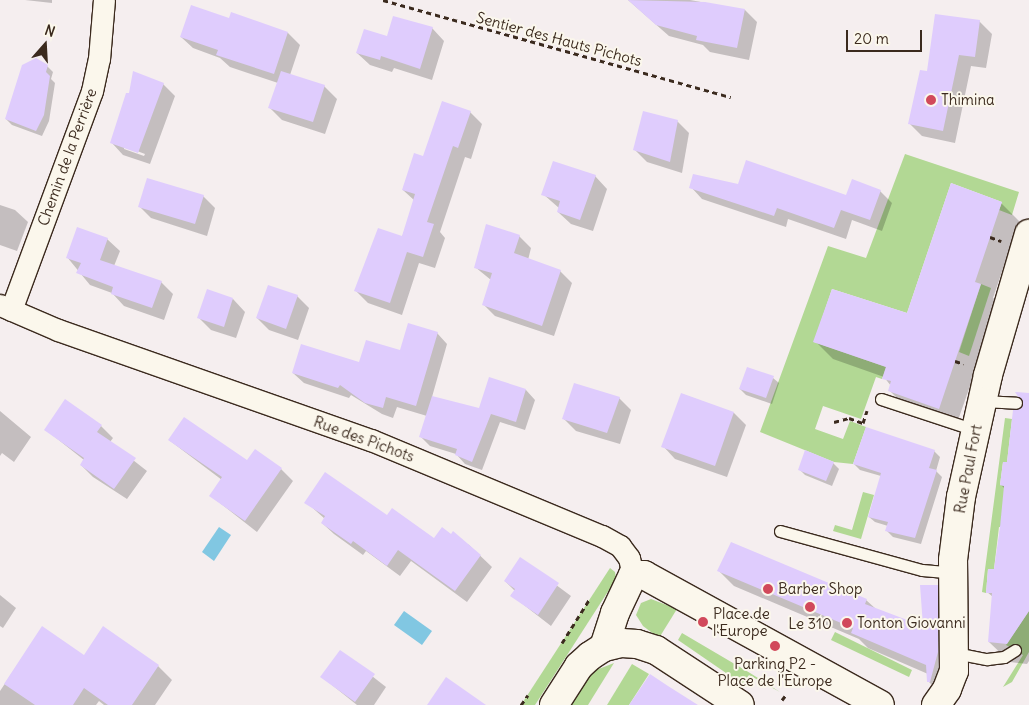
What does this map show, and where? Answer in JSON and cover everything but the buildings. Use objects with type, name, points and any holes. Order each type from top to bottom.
[{"type":"street","name":"Chemin de la Perrière","points":[[6,307],[92,91],[99,60],[104,0]]},
{"type":"street","name":"Rue Paul Fort","points":[[936,705],[953,674],[955,653],[954,572],[961,497],[1016,238]]},
{"type":"street","name":"Rue des Pichots","points":[[6,307],[58,330],[371,440],[602,536],[620,546],[629,558],[634,575]]},
{"type":"street","points":[[604,647],[615,613],[634,575],[653,579],[727,624],[880,705]]},
{"type":"street","points":[[554,705],[579,666],[604,647],[638,644],[656,650],[740,705]]},
{"type":"lane","points":[[881,399],[975,430]]},
{"type":"lane","points":[[981,401],[1016,403]]},
{"type":"lane","points":[[780,531],[922,570],[954,572]]},
{"type":"lane","points":[[955,653],[987,659],[1004,657],[1015,650]]},
{"type":"path","name":"Sentier des Hauts Pichots","points":[[383,0],[731,97]]},
{"type":"path","points":[[990,237],[1016,238]]},
{"type":"path","points":[[557,651],[594,593]]},
{"type":"path","points":[[521,705],[532,690]]},
{"type":"path","points":[[782,700],[785,696]]},
{"type":"green space","points":[[905,154],[1019,192],[1012,215],[999,210],[1002,202],[951,183],[907,313],[832,289],[814,342],[886,367],[882,379],[876,377],[861,419],[823,406],[815,429],[843,439],[850,421],[866,427],[853,464],[834,462],[760,432],[828,246],[866,258]]},
{"type":"green space","points":[[981,284],[991,288],[969,356],[959,352]]},
{"type":"green space","points":[[1005,418],[1012,419],[1007,462],[1003,462],[1000,485],[1004,486],[1029,530],[999,527],[994,569],[988,569],[986,593],[982,592]]},
{"type":"green space","points":[[863,492],[874,495],[861,539],[833,531],[835,525],[852,530]]},
{"type":"green space","points":[[610,568],[615,572],[616,579],[535,705],[521,705]]},
{"type":"green space","points":[[651,599],[677,609],[659,638],[643,626],[636,615],[641,603]]},
{"type":"green space","points":[[1029,611],[1029,652],[1012,682],[1003,687],[1023,655],[1006,645]]},
{"type":"green space","points":[[835,632],[912,670],[909,677],[831,640]]},
{"type":"green space","points":[[682,633],[780,692],[749,675],[742,684],[678,640]]},
{"type":"green space","points":[[614,663],[588,705],[567,705],[586,674]]},
{"type":"green space","points":[[632,664],[649,674],[629,705],[607,705]]},
{"type":"water","points":[[219,527],[231,535],[214,561],[202,552]]},
{"type":"water","points":[[404,611],[432,631],[422,645],[394,625]]},
{"type":"place","name":"Thimina","points":[[931,100]]},
{"type":"place","name":"Barber Shop","points":[[768,589]]},
{"type":"place","name":"Le 310","points":[[810,607]]},
{"type":"place","name":"Place de l'Europe","points":[[703,622]]},
{"type":"place","name":"Tonton Giovanni","points":[[847,623]]},
{"type":"place","name":"Parking P2 - Place de l'Europe","points":[[775,646]]}]
